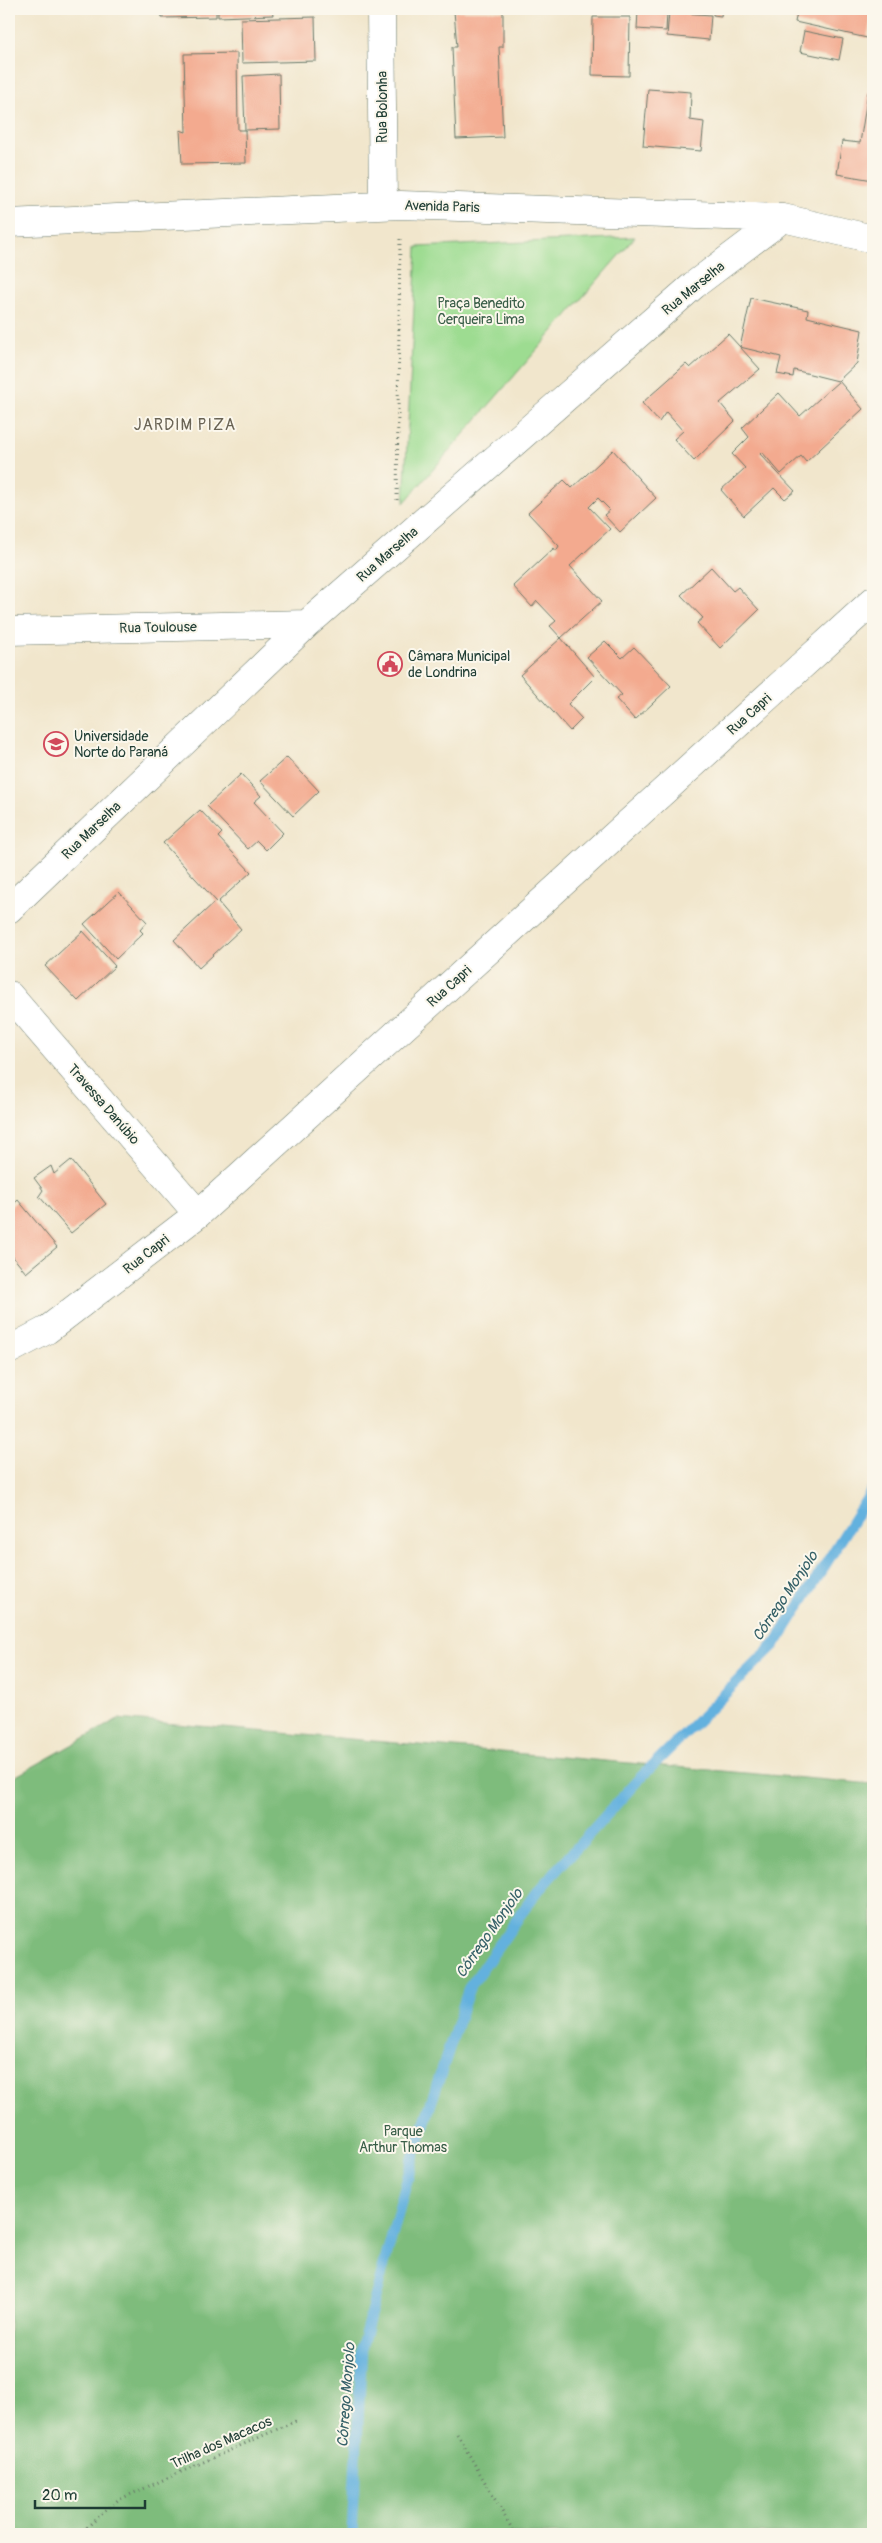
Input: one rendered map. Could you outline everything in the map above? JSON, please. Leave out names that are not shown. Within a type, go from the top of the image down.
[{"type":"street","name":"Rua Bolonha","points":[[381,9],[392,205]]},
{"type":"street","name":"Avenida Paris","points":[[9,223],[392,205],[783,218],[873,239]]},
{"type":"street","name":"Rua Marselha","points":[[9,909],[307,624],[694,285],[783,218]]},
{"type":"street","name":"Rua Capri","points":[[9,1350],[47,1330],[198,1214],[873,601]]},
{"type":"street","name":"Rua Toulouse","points":[[9,631],[307,624]]},
{"type":"street","name":"Travessa Danúbio","points":[[9,995],[198,1214]]},
{"type":"path","points":[[392,205],[396,546]]},
{"type":"path","name":"Trilha dos Macacos","points":[[79,2534],[118,2500],[298,2420]]},
{"type":"path","points":[[458,2434],[515,2534]]},
{"type":"green space","name":"Praça Benedito Cerqueira Lima","points":[[635,237],[404,503],[417,247]]},
{"type":"green space","name":"Parque Arthur Thomas","points":[[118,1719],[873,1784],[873,2534],[9,2534],[9,1780]]},
{"type":"building","points":[[161,9],[216,9],[216,17],[162,18]]},
{"type":"building","points":[[218,9],[272,9],[273,15],[218,17]]},
{"type":"building","points":[[584,9],[651,9],[651,11],[667,12],[666,31],[637,29],[638,11]]},
{"type":"building","points":[[713,9],[722,9],[721,16],[713,15]]},
{"type":"building","points":[[798,9],[873,9],[867,38],[795,22]]},
{"type":"building","points":[[454,11],[503,11],[503,47],[499,47],[503,137],[456,139],[452,47],[457,47]]},
{"type":"building","points":[[669,12],[711,15],[709,40],[667,36]]},
{"type":"building","points":[[315,17],[316,61],[242,63],[241,19]]},
{"type":"building","points":[[593,17],[630,17],[629,76],[592,75]]},
{"type":"building","points":[[804,31],[843,39],[839,60],[800,52]]},
{"type":"building","points":[[237,53],[238,130],[245,130],[246,163],[182,164],[180,130],[186,132],[184,54]]},
{"type":"building","points":[[279,74],[280,129],[245,130],[243,76]]},
{"type":"building","points":[[648,89],[691,92],[690,120],[704,122],[701,151],[643,146]]},
{"type":"building","points":[[868,92],[873,93],[873,180],[837,174],[842,141],[860,143]]},
{"type":"building","points":[[751,298],[808,310],[807,317],[862,330],[857,363],[838,381],[794,370],[793,377],[777,374],[781,357],[740,347]]},
{"type":"building","points":[[728,334],[760,369],[720,403],[735,421],[694,461],[674,439],[683,431],[666,412],[659,422],[642,403],[686,364],[690,368]]},
{"type":"building","points":[[839,381],[863,409],[806,462],[801,456],[781,474],[762,452],[760,454],[795,491],[785,499],[774,488],[744,516],[721,490],[745,468],[732,454],[749,437],[742,428],[779,393],[800,416]]},
{"type":"building","points":[[613,450],[656,498],[620,532],[604,515],[610,510],[598,498],[589,507],[610,529],[570,566],[602,601],[561,638],[550,626],[556,621],[537,601],[532,607],[513,586],[554,548],[556,551],[559,546],[528,513],[564,480],[572,488]]},
{"type":"building","points":[[711,567],[733,591],[738,587],[759,610],[720,648],[697,623],[703,618],[681,595]]},
{"type":"building","points":[[561,638],[595,677],[568,704],[582,719],[570,731],[520,675]]},
{"type":"building","points":[[605,641],[622,658],[634,647],[671,686],[635,720],[616,699],[622,695],[587,657]]},
{"type":"building","points":[[287,757],[319,791],[293,816],[260,781]]},
{"type":"building","points":[[241,774],[261,796],[254,802],[283,833],[266,850],[257,841],[248,849],[207,806]]},
{"type":"building","points":[[200,810],[222,833],[218,837],[251,872],[218,902],[241,929],[199,968],[174,940],[216,901],[163,843]]},
{"type":"building","points":[[119,892],[147,922],[140,930],[143,933],[116,959],[84,924]]},
{"type":"building","points":[[83,931],[115,966],[78,1001],[45,966]]},
{"type":"building","points":[[71,1160],[106,1204],[71,1233],[39,1196],[43,1190],[34,1178],[51,1166],[54,1174]]},
{"type":"building","points":[[18,1200],[57,1247],[26,1273],[9,1252],[9,1208]]},
{"type":"waterway","name":"Córrego Monjolo","points":[[352,2534],[362,2346],[413,2158],[469,1988],[535,1894],[638,1780],[776,1643],[873,1489]]},
{"type":"place","name":"Câmara Municipal de Londrina","points":[[390,664]]},
{"type":"place","name":"Universidade Norte do Paraná","points":[[56,744]]},
{"type":"district","name":"JARDIM PIZA","points":[[185,424]]}]
